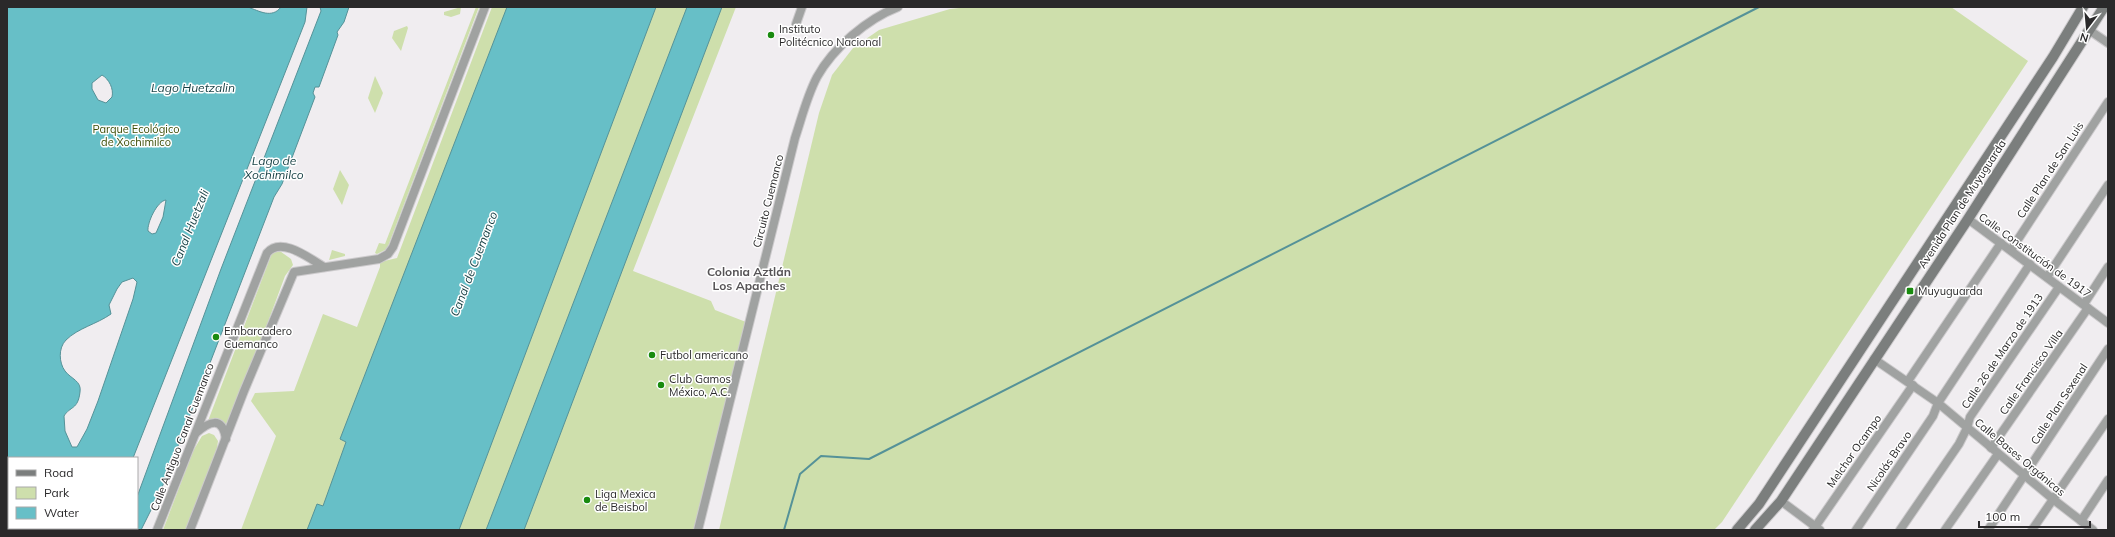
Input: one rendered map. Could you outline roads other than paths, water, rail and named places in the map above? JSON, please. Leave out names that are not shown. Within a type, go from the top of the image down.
[{"type":"main road","name":"Avenida Plan de Muyuguarda","points":[[1737,530],[1760,504],[1871,337],[2044,70],[2083,7]]},
{"type":"main road","name":"Avenida Plan de Muyuguarda","points":[[1771,513],[1781,501],[1968,219],[2104,7]]},
{"type":"main road","points":[[1755,530],[1771,513]]},
{"type":"main road","points":[[1762,530],[1771,513]]},
{"type":"street","points":[[190,530],[294,272],[379,259],[388,254],[393,247],[485,7]]},
{"type":"street","points":[[796,24],[802,7]]},
{"type":"street","name":"Circuito Cuemanco","points":[[698,530],[795,138],[809,94],[820,72],[840,48],[871,22],[898,7]]},
{"type":"street","points":[[2089,30],[2108,43]]},
{"type":"street","name":"Calle Plan de San Luis","points":[[2011,250],[2108,102]]},
{"type":"street","points":[[2047,277],[2108,185]]},
{"type":"street","name":"Calle Constitución de 1917","points":[[1968,219],[2108,323]]},
{"type":"street","name":"Melchor Ocampo","points":[[1816,529],[2001,243]]},
{"type":"street","name":"Calle Antiguo Canal Cuemanco","points":[[158,530],[194,435],[267,253],[272,247],[279,246],[288,248],[324,267]]},
{"type":"street","name":"Nicolás Bravo","points":[[1856,530],[1933,416],[1938,403],[2030,264]]},
{"type":"street","name":"Calle Francisco Villa","points":[[1991,448],[2086,306],[2108,267]]},
{"type":"street","name":"Calle 26 de Marzo de 1913","points":[[1900,530],[1959,444],[1967,428],[1970,417],[2059,287]]},
{"type":"street","name":"Calle Plan Sexenal","points":[[1988,530],[2108,349]]},
{"type":"street","name":"Calle Bases Orgánicas","points":[[1874,360],[1938,403],[2054,500],[2093,530]]},
{"type":"street","points":[[2032,530],[2054,500],[2108,419]]},
{"type":"street","points":[[194,435],[208,424],[214,422],[220,424],[224,429],[226,439]]},
{"type":"street","points":[[1945,530],[1998,454]]},
{"type":"street","points":[[2081,521],[2108,480]]},
{"type":"street","points":[[1781,501],[1816,529]]},
{"type":"water","name":"Lago Huetzalin","points":[[7,7],[248,7],[265,13],[274,13],[281,7],[307,7],[305,22],[133,457],[8,457],[8,529],[104,530],[7,530]],"holes":[[[102,75],[112,88],[112,97],[106,103],[98,100],[92,89],[92,83]],[[166,200],[163,217],[156,233],[152,234],[148,231],[148,227],[153,213],[159,204]],[[133,278],[137,282],[133,299],[98,401],[87,429],[77,447],[72,447],[65,431],[64,416],[78,402],[80,388],[78,383],[67,374],[63,368],[60,356],[63,343],[76,332],[111,314],[109,305],[117,289],[122,282]]]},
{"type":"water","name":"Lago de Xochimilco","points":[[320,7],[349,7],[344,22],[337,32],[338,35],[319,87],[315,87],[313,93],[315,97],[282,184],[274,197],[161,490],[141,530],[125,530],[138,529],[138,494],[221,269],[321,11]]},
{"type":"water","name":"Canal de Cuemanco","points":[[507,7],[656,7],[459,530],[307,530],[317,504],[323,506],[346,442],[340,439]]},
{"type":"water","points":[[687,7],[722,7],[524,530],[486,530]]},
{"type":"waterway","points":[[784,530],[800,474],[821,456],[869,459],[1759,7]]},
{"type":"place","name":"Instituto Politécnico Nacional","points":[[771,35]]},
{"type":"place","name":"Muyuguarda","points":[[1910,291]]},
{"type":"place","name":"Embarcadero Cuemanco","points":[[216,337]]},
{"type":"place","name":"Futbol americano","points":[[652,355]]},
{"type":"place","name":"Club Gamos México, A.C.","points":[[661,385]]},
{"type":"place","name":"Liga Mexica de Beisbol","points":[[587,500]]},
{"type":"district","name":"Colonia Aztlán Los Apaches","points":[[749,279]]},
{"type":"park label","name":"Parque Ecológico de Xochimilco","points":[[136,135]]},
{"type":"water label","name":"Canal Huetzali","points":[[190,228]]}]
